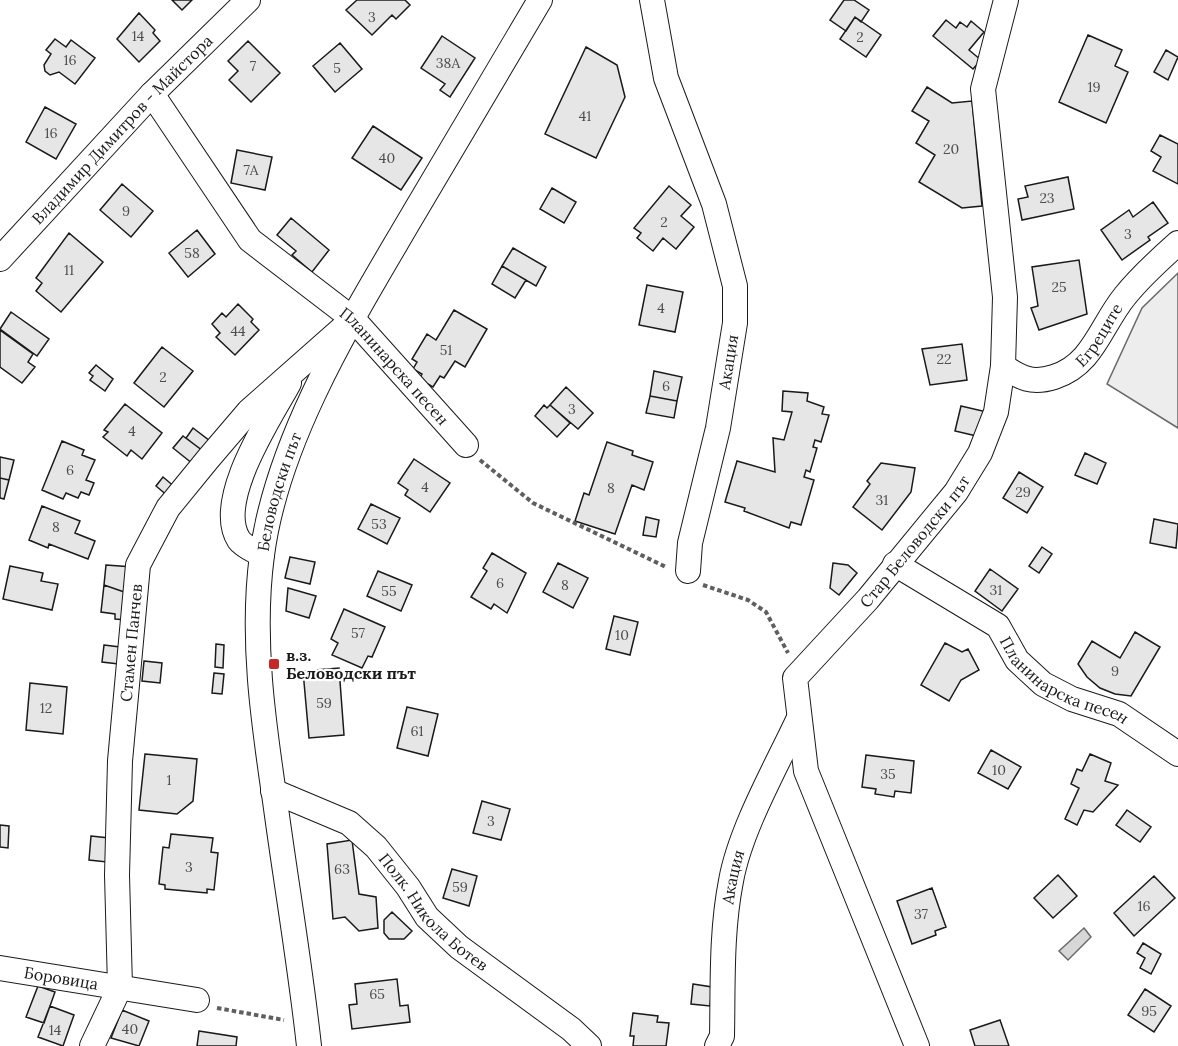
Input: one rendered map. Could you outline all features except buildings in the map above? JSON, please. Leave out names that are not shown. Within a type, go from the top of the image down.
[{"type":"street","name":"Владимир Димитров - Майстора","points":[[0,259],[152,94],[248,0]]},
{"type":"street","name":"Беловодски път","points":[[308,1035],[262,712],[257,624],[262,555],[274,497],[287,456],[353,319],[540,0]]},
{"type":"street","name":"Акация","points":[[652,0],[666,78],[714,204],[735,286],[735,323],[720,416],[690,543],[688,571]]},
{"type":"street","name":"Стар Беловодски път","points":[[795,678],[868,599],[956,492],[980,453],[996,412],[1003,366],[1005,297],[983,89],[1006,0]]},
{"type":"street","name":"Планинарска песен","points":[[152,94],[250,240],[353,319],[466,445]]},
{"type":"street","name":"Егреците","points":[[1003,366],[1021,379],[1042,381],[1065,374],[1084,360],[1125,296],[1178,243]]},
{"type":"street","name":"Стамен Панчев","points":[[92,1046],[120,987],[117,875],[120,761],[138,565],[168,508],[249,411],[353,319]]},
{"type":"street","points":[[262,555],[239,541],[232,520],[237,483],[298,367]]},
{"type":"street","name":"Планинарска песен","points":[[895,564],[998,626],[1017,660],[1043,684],[1071,699],[1119,714],[1178,754]]},
{"type":"street","points":[[795,678],[798,720],[807,771],[917,1046]]},
{"type":"street","name":"Акация","points":[[717,1046],[722,1036],[724,926],[731,878],[746,835],[798,720]]},
{"type":"street","name":"Полк. Никола Ботев","points":[[273,791],[349,823],[376,847],[408,887],[427,917],[451,940],[571,1029],[589,1046]]},
{"type":"street","name":"Боровица","points":[[0,968],[197,1000]]},
{"type":"path","points":[[466,445],[479,459],[533,503],[668,567],[688,571],[706,587],[748,600],[766,612],[788,653],[795,678]]},
{"type":"path","points":[[197,1000],[308,1035]]},
{"type":"shaded area","points":[[1178,273],[1178,428],[1107,384],[1142,308]]},
{"type":"shaded area","points":[[1084,928],[1091,937],[1068,960],[1059,951]]},
{"type":"place","name":"в.з. Беловодски път","points":[[274,664]]}]
